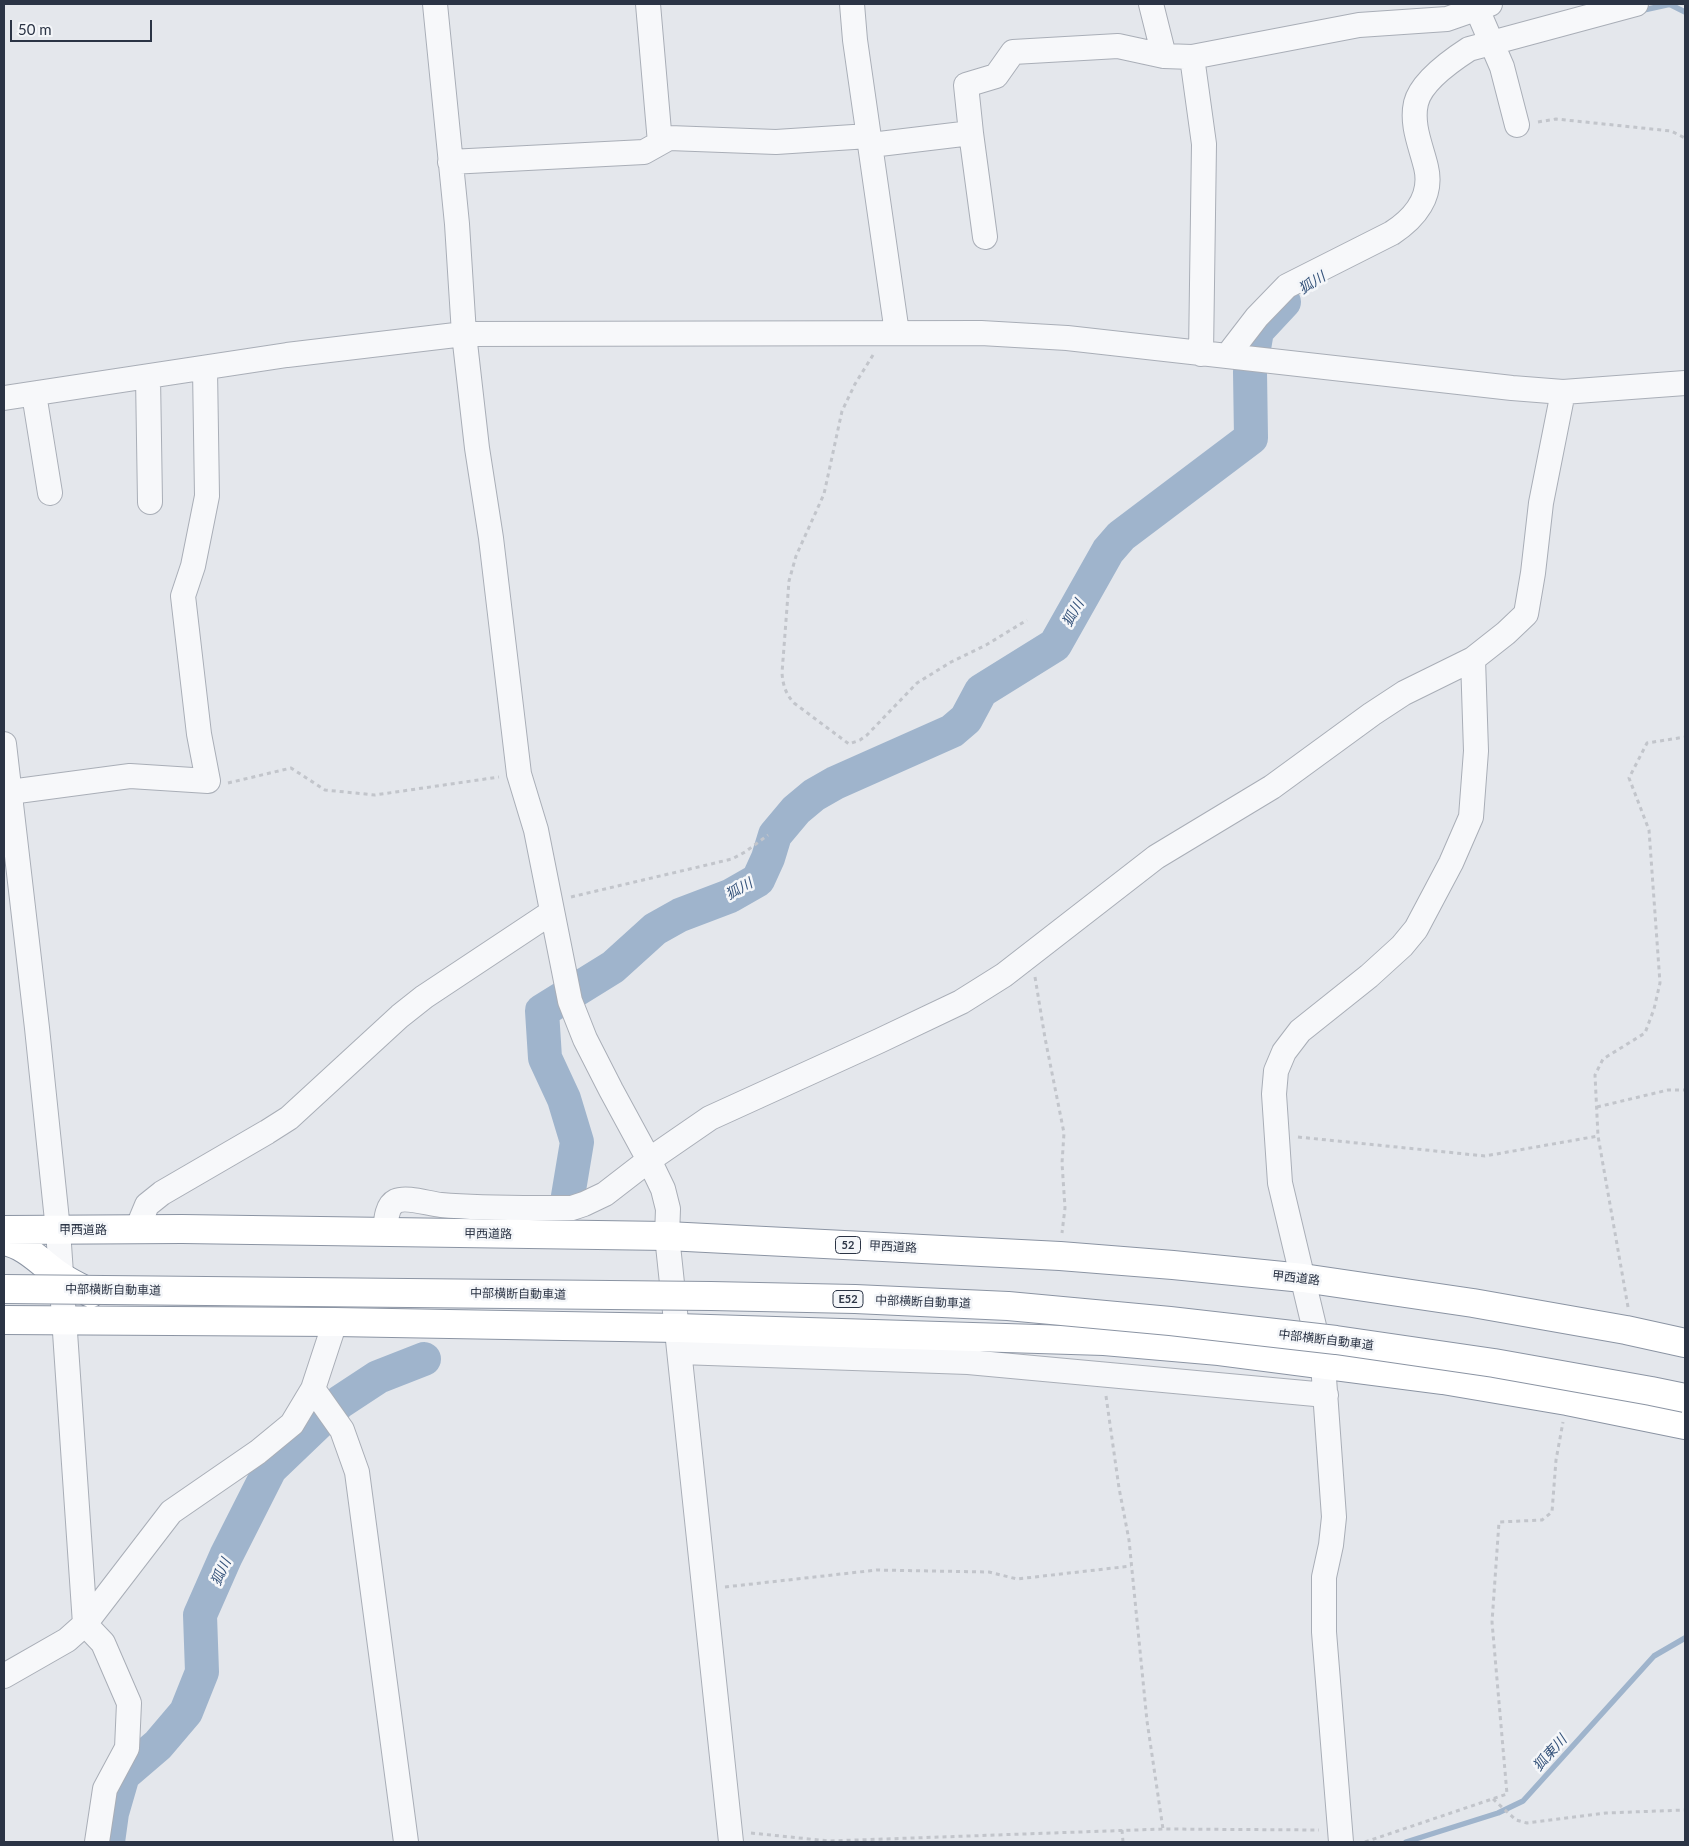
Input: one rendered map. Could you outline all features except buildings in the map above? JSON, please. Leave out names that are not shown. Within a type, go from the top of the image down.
[{"type":"highway","name":"甲西道路","points":[[4,1230],[137,1229],[667,1236],[1060,1256],[1173,1264],[1304,1278],[1473,1303],[1626,1330],[1685,1343]]},
{"type":"highway","points":[[4,1241],[37,1257],[60,1276],[119,1308],[183,1321]]},
{"type":"highway","name":"中部横断自動車道","points":[[4,1289],[711,1296],[856,1299],[1008,1306],[1170,1321],[1336,1340],[1494,1363],[1651,1390],[1685,1398]]},
{"type":"highway","points":[[4,1320],[335,1322],[678,1340],[1104,1341],[1219,1351],[1443,1380],[1567,1401],[1685,1425]]},
{"type":"street","points":[[435,4],[457,224],[464,334],[519,774],[536,830],[570,1001],[585,1039],[663,1189],[668,1209],[667,1236],[731,1837]]},
{"type":"street","points":[[648,4],[660,144]]},
{"type":"street","points":[[852,4],[892,333]]},
{"type":"street","points":[[1151,4],[1164,56]]},
{"type":"street","points":[[1228,356],[1258,317],[1287,286],[1392,233],[1407,224],[1420,208],[1427,190],[1426,168],[1417,141],[1416,101],[1428,82],[1450,61],[1469,49],[1636,4]]},
{"type":"street","points":[[985,237],[966,85],[996,76],[1013,52],[1118,46],[1164,56],[1192,57],[1359,25],[1447,18],[1484,6],[1517,125]]},
{"type":"street","points":[[1192,57],[1204,144],[1201,354]]},
{"type":"street","points":[[450,162],[644,152],[669,138],[776,142],[870,140],[971,133]]},
{"type":"street","points":[[4,398],[205,369],[287,355],[464,334],[981,333],[1067,338],[1563,392],[1685,383]]},
{"type":"street","points":[[10,792],[130,776],[208,781],[198,734],[183,596],[193,566],[208,496],[205,369]]},
{"type":"street","points":[[148,377],[150,502]]},
{"type":"street","points":[[385,1232],[387,1213],[393,1202],[404,1198],[424,1203],[473,1208],[572,1208],[605,1194],[649,1160],[710,1118],[880,1042],[961,1002],[1004,975],[1156,857],[1272,787],[1404,693],[1472,659],[1506,633],[1526,614],[1541,503],[1563,392]]},
{"type":"street","points":[[34,394],[50,493]]},
{"type":"street","points":[[1340,1836],[1324,1632],[1324,1577],[1331,1546],[1334,1517],[1326,1395],[1323,1364],[1280,1183],[1274,1094],[1276,1071],[1284,1052],[1300,1031],[1402,946],[1416,929],[1451,863],[1471,816],[1476,751],[1472,659]]},
{"type":"street","points":[[4,744],[58,1230],[84,1624],[103,1643],[129,1702],[127,1748],[105,1788],[97,1842]]},
{"type":"street","points":[[137,1229],[147,1205],[162,1193],[289,1118],[400,1016],[551,907]]},
{"type":"street","points":[[4,1676],[67,1640],[84,1624],[171,1512],[258,1452],[292,1424],[314,1390],[335,1322]]},
{"type":"street","points":[[678,1340],[1102,1373],[1326,1395]]},
{"type":"street","points":[[314,1390],[342,1430],[357,1472],[406,1842]]},
{"type":"path","points":[[1517,125],[1556,119],[1671,131],[1685,138]]},
{"type":"path","points":[[892,333],[854,384],[842,411],[824,494],[796,556],[789,580],[782,674],[783,686],[794,703],[849,744],[867,735],[917,684],[936,670],[986,645],[1027,620]]},
{"type":"path","points":[[1626,1330],[1628,1304],[1598,1136],[1595,1075],[1603,1060],[1645,1034],[1654,1009],[1660,983],[1649,830],[1628,778],[1647,743],[1685,737]]},
{"type":"path","points":[[208,781],[230,783],[291,768],[325,790],[375,795],[519,774]]},
{"type":"path","points":[[551,907],[732,859],[768,835]]},
{"type":"path","points":[[1031,954],[1064,1133],[1062,1163],[1065,1208],[1060,1256]]},
{"type":"path","points":[[1597,1107],[1668,1090],[1685,1090]]},
{"type":"path","points":[[1277,1135],[1485,1156],[1598,1136]]},
{"type":"path","points":[[1102,1373],[1119,1488],[1130,1540],[1147,1721],[1163,1829]]},
{"type":"path","points":[[1365,1842],[1507,1794],[1492,1622],[1499,1522],[1542,1520],[1552,1512],[1556,1460],[1567,1401]]},
{"type":"path","points":[[705,1589],[877,1570],[989,1572],[1017,1579],[1131,1566]]},
{"type":"path","points":[[1493,1799],[1516,1820],[1527,1823],[1606,1813],[1685,1810]]},
{"type":"path","points":[[731,1837],[829,1841],[1163,1829],[1340,1836]]},
{"type":"path","points":[[1122,1830],[1123,1842]]},
{"type":"waterway","points":[[1669,4],[1685,12]]},
{"type":"waterway","points":[[1639,11],[1671,4]]},
{"type":"waterway","name":"狐川","points":[[568,1196],[577,1142],[564,1099],[545,1058],[542,1011],[613,967],[655,929],[680,915],[730,896],[758,880],[768,858],[775,835],[796,810],[814,795],[835,783],[952,731],[966,719],[981,691],[1055,645],[1108,551],[1121,536],[1251,438],[1250,372],[1257,331],[1284,302]]},
{"type":"waterway","name":"狐川","points":[[108,1842],[112,1813],[123,1775],[158,1745],[186,1712],[202,1672],[200,1615],[226,1556],[270,1469],[340,1402],[378,1377],[424,1359]]},
{"type":"waterway","name":"狐東川","points":[[1406,1842],[1498,1813],[1523,1801],[1654,1656],[1685,1638]]}]
